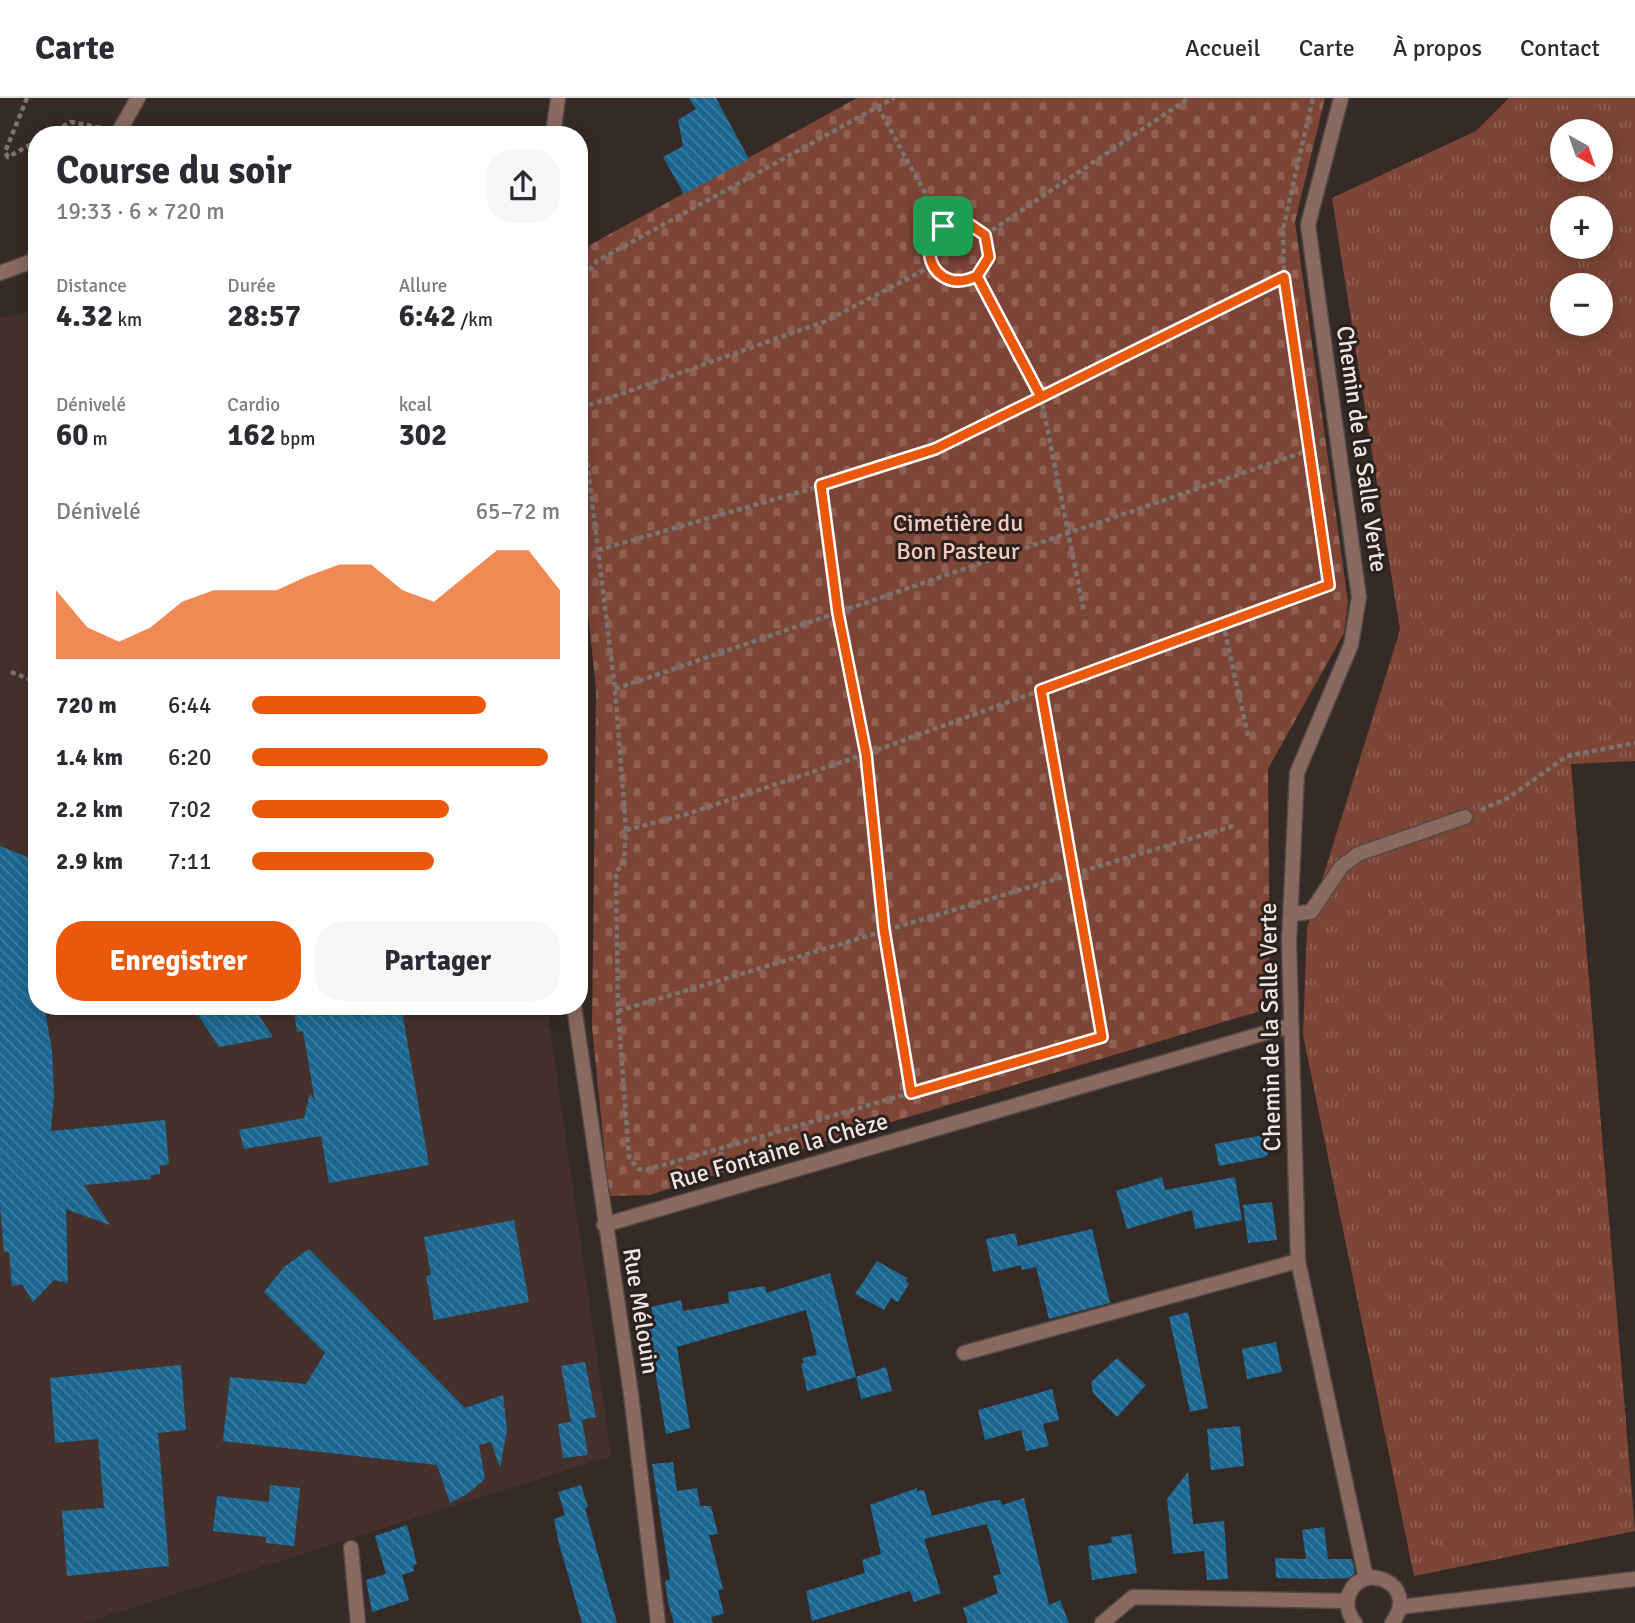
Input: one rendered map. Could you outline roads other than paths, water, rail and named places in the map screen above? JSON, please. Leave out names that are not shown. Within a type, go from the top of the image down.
[{"type":"street","points":[[123,126],[138,98]]},
{"type":"street","points":[[554,126],[558,98]]},
{"type":"street","name":"Chemin de la Salle Verte","points":[[1341,98],[1308,225],[1359,597],[1351,645],[1297,773],[1289,1026],[1298,1261],[1366,1578]]},
{"type":"street","points":[[0,273],[28,263]]},
{"type":"street","points":[[1291,914],[1311,912],[1341,867],[1358,854],[1465,817]]},
{"type":"street","name":"Rue Mélouin","points":[[575,1015],[604,1226],[631,1394],[658,1623]]},
{"type":"street","name":"Rue Fontaine la Chèze","points":[[604,1226],[1289,1026]]},
{"type":"street","points":[[964,1353],[1298,1261]]},
{"type":"street","points":[[351,1548],[358,1623]]},
{"type":"street","points":[[1355,1623],[1347,1609],[1353,1587],[1366,1578],[1374,1577],[1391,1583],[1400,1598],[1400,1607],[1392,1623]]},
{"type":"street","points":[[1400,1607],[1635,1579]]},
{"type":"street","points":[[1102,1623],[1133,1597],[1348,1601]]},
{"type":"park label","name":"Cimetière du Bon Pasteur","points":[[958,537]]}]
